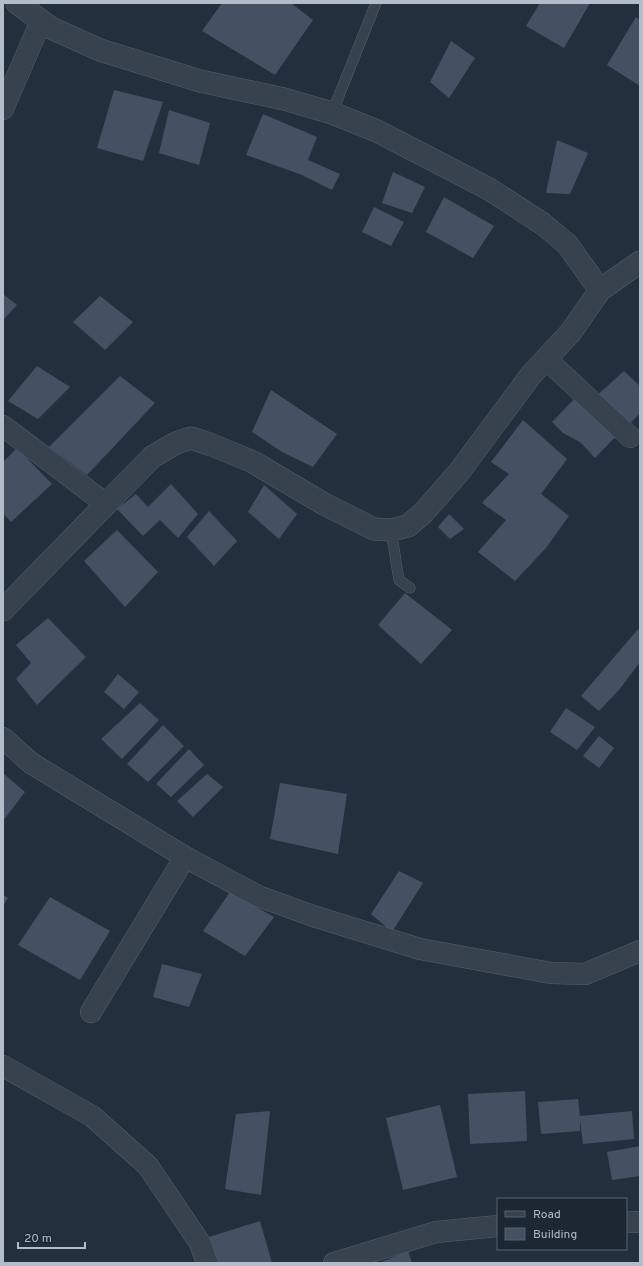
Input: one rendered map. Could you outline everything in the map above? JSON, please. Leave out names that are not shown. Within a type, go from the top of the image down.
[{"type":"street","points":[[17,3],[50,28],[100,50],[200,81],[284,99],[332,113],[377,131],[489,189],[531,216],[567,244],[600,290]]},
{"type":"street","points":[[3,109],[41,20]]},
{"type":"street","points":[[3,610],[152,457],[176,443],[190,438],[212,444],[253,462],[324,504],[374,529],[391,530],[408,526],[424,512],[459,472],[531,375],[571,332],[600,290],[640,262]]},
{"type":"street","points":[[546,359],[630,437]]},
{"type":"street","points":[[3,426],[106,504]]},
{"type":"street","points":[[3,738],[31,763],[185,857],[258,896],[313,916],[420,949],[551,973],[585,974],[640,951]]},
{"type":"street","points":[[90,1012],[185,857]]},
{"type":"street","points":[[3,1066],[92,1116],[148,1166],[200,1243],[207,1263]]},
{"type":"street","points":[[627,1222],[640,1222]]},
{"type":"street","points":[[336,1263],[436,1232],[497,1226]]},
{"type":"lane","points":[[332,113],[376,3]]},
{"type":"lane","points":[[391,530],[399,580],[410,588]]},
{"type":"building","points":[[222,3],[291,3],[313,20],[275,75],[202,31]]},
{"type":"building","points":[[540,3],[590,3],[564,48],[526,26]]},
{"type":"building","points":[[636,17],[640,20],[640,86],[607,65]]},
{"type":"building","points":[[451,41],[475,58],[449,98],[430,82]]},
{"type":"building","points":[[114,90],[163,102],[143,161],[97,148]]},
{"type":"building","points":[[169,110],[210,123],[199,165],[159,153]]},
{"type":"building","points":[[263,114],[317,137],[308,160],[340,174],[332,190],[302,175],[246,155]]},
{"type":"building","points":[[557,140],[588,153],[570,194],[546,193]]},
{"type":"building","points":[[393,172],[425,187],[412,213],[382,203]]},
{"type":"building","points":[[444,197],[494,226],[473,258],[426,232]]},
{"type":"building","points":[[374,207],[404,222],[391,246],[362,232]]},
{"type":"building","points":[[3,294],[17,305],[3,320]]},
{"type":"building","points":[[100,296],[133,322],[105,350],[73,322]]},
{"type":"building","points":[[37,366],[70,387],[38,419],[8,401]]},
{"type":"building","points":[[624,371],[640,386],[640,413],[624,430],[592,400]]},
{"type":"building","points":[[120,376],[155,403],[87,475],[49,447]]},
{"type":"building","points":[[271,390],[337,434],[313,467],[282,452],[252,432]]},
{"type":"building","points":[[579,394],[621,431],[595,458],[580,442],[563,433],[552,422]]},
{"type":"building","points":[[523,420],[567,459],[541,494],[569,516],[546,548],[515,581],[478,552],[506,520],[482,503],[509,474],[491,462]]},
{"type":"building","points":[[17,448],[52,484],[11,522],[3,513],[3,462]]},
{"type":"building","points":[[171,484],[198,514],[178,538],[160,520],[143,536],[117,509],[136,494],[148,507]]},
{"type":"building","points":[[264,485],[297,514],[279,539],[248,512]]},
{"type":"building","points":[[209,511],[237,541],[214,566],[187,537]]},
{"type":"building","points":[[449,514],[464,529],[450,539],[438,527]]},
{"type":"building","points":[[117,530],[158,572],[125,607],[84,561]]},
{"type":"building","points":[[405,593],[452,630],[421,664],[378,625]]},
{"type":"building","points":[[48,618],[86,657],[37,705],[16,679],[31,663],[16,645]]},
{"type":"building","points":[[638,629],[640,631],[640,662],[619,690],[599,711],[581,696]]},
{"type":"building","points":[[118,674],[139,692],[124,709],[104,692]]},
{"type":"building","points":[[140,703],[159,720],[122,759],[101,739]]},
{"type":"building","points":[[566,708],[595,727],[577,750],[550,732]]},
{"type":"building","points":[[163,725],[184,746],[148,782],[127,764]]},
{"type":"building","points":[[599,736],[614,748],[599,768],[583,756]]},
{"type":"building","points":[[189,749],[204,765],[171,797],[156,784]]},
{"type":"building","points":[[3,773],[25,792],[3,821]]},
{"type":"building","points":[[207,774],[223,787],[193,817],[177,801]]},
{"type":"building","points":[[280,783],[347,794],[338,854],[270,839]]},
{"type":"building","points":[[399,871],[423,883],[392,932],[371,914]]},
{"type":"building","points":[[230,892],[274,917],[245,956],[203,931]]},
{"type":"building","points":[[3,895],[8,898],[3,906]]},
{"type":"building","points":[[50,897],[110,931],[80,980],[18,945]]},
{"type":"building","points":[[162,964],[202,974],[189,1007],[153,997]]},
{"type":"building","points":[[525,1091],[527,1141],[470,1144],[468,1094]]},
{"type":"building","points":[[578,1099],[580,1116],[632,1111],[634,1139],[583,1144],[580,1120],[580,1131],[541,1134],[538,1102]]},
{"type":"building","points":[[440,1105],[457,1177],[403,1190],[386,1118]]},
{"type":"building","points":[[270,1111],[261,1195],[225,1189],[236,1114]]},
{"type":"building","points":[[640,1146],[640,1176],[612,1180],[607,1152]]},
{"type":"building","points":[[260,1221],[272,1263],[217,1263],[209,1237]]},
{"type":"building","points":[[408,1251],[412,1263],[379,1263]]}]
